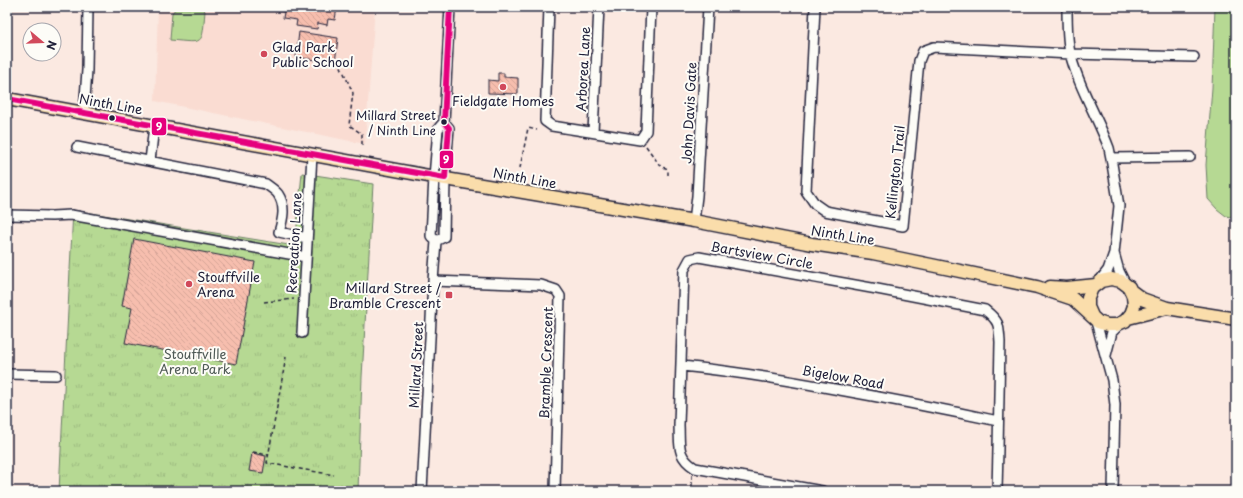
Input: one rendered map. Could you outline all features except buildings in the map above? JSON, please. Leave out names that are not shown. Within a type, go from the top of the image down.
[{"type":"main road","name":"Ninth Line","points":[[7,99],[312,155],[694,221],[812,244],[873,253],[1037,287],[1073,299],[1093,317]]},
{"type":"main road","points":[[1128,287],[1133,296],[1134,306],[1131,314],[1116,325],[1107,325],[1098,322],[1093,317],[1088,307],[1088,298],[1092,288],[1101,281],[1111,279],[1121,281],[1128,287],[1142,299],[1167,308],[1236,319]]},
{"type":"main road","name":"Ninth Line","points":[[1037,287],[1068,288],[1097,284]]},
{"type":"main road","points":[[1124,320],[1167,308]]},
{"type":"street","points":[[84,113],[87,70],[88,7]]},
{"type":"street","name":"Millard Street","points":[[436,241],[444,237],[439,177],[438,129],[444,122],[450,7]]},
{"type":"street","points":[[549,7],[545,121],[552,126],[640,140],[646,131],[650,7]]},
{"type":"street","name":"Arborea Lane","points":[[593,132],[599,7]]},
{"type":"street","name":"John Davis Gate","points":[[694,221],[697,196],[708,7]]},
{"type":"street","name":"Kellington Trail","points":[[815,7],[806,191],[816,204],[825,210],[903,226],[919,61],[923,51],[934,46],[1071,54]]},
{"type":"street","points":[[1067,7],[1068,33],[1071,54],[1078,78],[1104,135],[1112,158],[1119,206],[1114,253],[1108,270],[1097,284]]},
{"type":"street","points":[[1071,54],[1194,57]]},
{"type":"street","points":[[150,161],[154,126]]},
{"type":"street","points":[[77,147],[266,184],[278,194],[284,206],[279,232],[307,238]]},
{"type":"street","name":"Recreation Lane","points":[[302,333],[312,155]]},
{"type":"street","points":[[1112,158],[1190,157]]},
{"type":"street","name":"Millard Street","points":[[422,491],[436,241],[431,236],[439,177]]},
{"type":"street","points":[[7,215],[71,215],[306,257]]},
{"type":"street","points":[[1114,253],[1119,271],[1128,287]]},
{"type":"street","name":"Bartsview Circle","points":[[695,468],[687,463],[681,456],[679,425],[684,270],[690,259],[698,257],[985,310],[995,318],[999,326],[1000,369],[997,491]]},
{"type":"street","name":"Bramble Crescent","points":[[433,281],[541,286],[556,290],[560,296],[555,491]]},
{"type":"street","points":[[1093,317],[1106,355],[1112,380],[1115,405],[1113,491]]},
{"type":"street","points":[[1106,355],[1112,332],[1124,320]]},
{"type":"street","name":"Bigelow Road","points":[[682,366],[713,369],[785,380],[916,403],[998,421]]},
{"type":"street","points":[[7,374],[56,375]]},
{"type":"street","points":[[695,468],[822,491]]},
{"type":"path","points":[[338,60],[353,93],[349,125],[362,134],[362,145]]},
{"type":"path","points":[[520,168],[528,128],[537,130]]},
{"type":"path","points":[[640,140],[650,150],[661,167],[666,168],[668,175]]},
{"type":"path","points":[[264,302],[304,298]]},
{"type":"path","points":[[286,357],[267,463],[334,475]]},
{"type":"path","points":[[253,452],[268,455]]},
{"type":"path","points":[[692,491],[692,473],[695,468]]},
{"type":"shaded area","name":"Glad Park Public School","points":[[158,7],[375,7],[365,144],[155,101]]},
{"type":"green space","points":[[1215,7],[1236,7],[1236,218],[1226,216],[1208,199],[1206,165],[1212,88]]},
{"type":"green space","points":[[176,8],[202,9],[205,11],[203,31],[200,40],[190,42],[170,40],[172,13]]},
{"type":"green space","name":"Stouffville Arena Park","points":[[302,173],[373,184],[362,377],[358,491],[59,491],[73,210],[295,246]]},
{"type":"transit line","name":"9","points":[[7,99],[445,178],[449,128],[444,122],[450,7]]},
{"type":"place","name":"Glad Park Public School","points":[[264,54]]},
{"type":"place","name":"Fieldgate Homes","points":[[503,87]]},
{"type":"place","name":"Millard Street / Ninth Line","points":[[444,122]]},
{"type":"place","name":"Stouffville Arena","points":[[189,284]]},
{"type":"place","name":"Millard Street / Bramble Crescent","points":[[449,295]]}]
